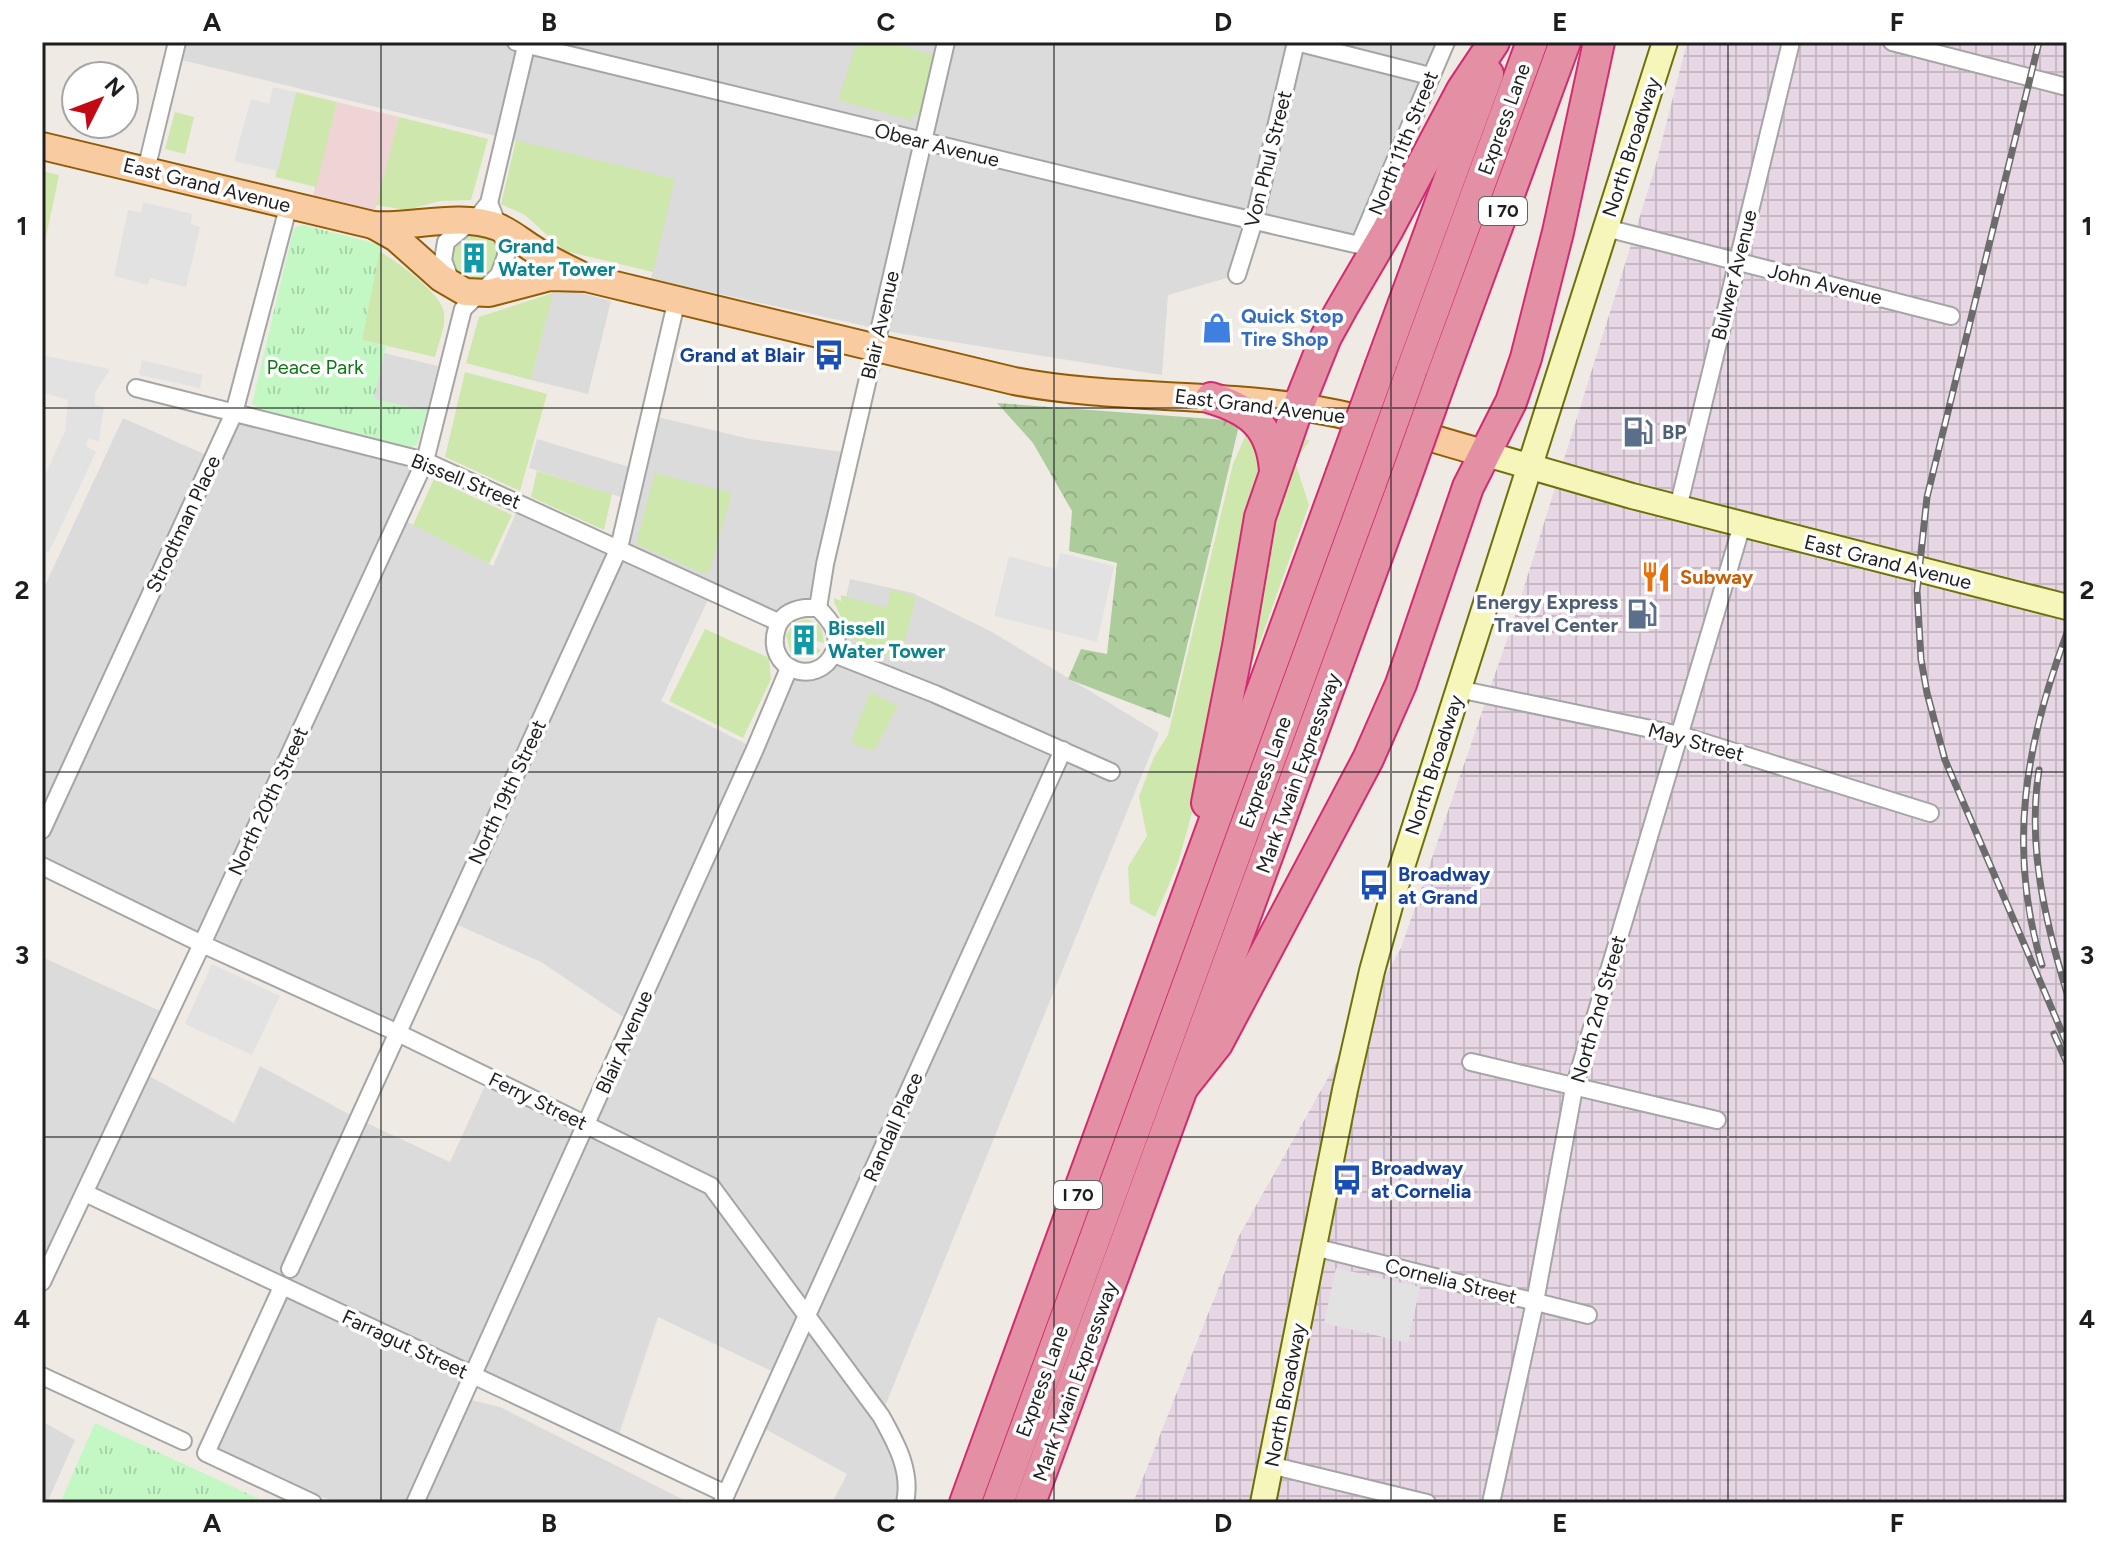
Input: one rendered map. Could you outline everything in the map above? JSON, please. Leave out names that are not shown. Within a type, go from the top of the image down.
[{"type":"highway","name":"I 70","points":[[965,1503],[1496,42]]},
{"type":"highway","points":[[1191,887],[1234,670],[1255,538],[1298,407],[1326,337],[1462,90],[1496,42]]},
{"type":"highway","name":"Express Lane","points":[[998,1503],[1532,42]]},
{"type":"highway","name":"Mark Twain Expressway","points":[[1030,1503],[1565,42]]},
{"type":"highway","points":[[1183,1087],[1217,1044],[1368,759],[1401,684],[1468,487],[1511,402],[1531,343],[1599,42]]},
{"type":"highway","points":[[1211,398],[1245,412],[1260,424],[1269,440],[1275,471]]},
{"type":"main road","name":"North Broadway","points":[[1263,1503],[1372,971],[1458,689],[1665,42]]},
{"type":"main road","name":"East Grand Avenue","points":[[42,146],[373,225],[400,227],[436,222],[470,222],[498,227],[586,278]]},
{"type":"main road","name":"East Grand Avenue","points":[[373,225],[396,238],[465,297],[550,277],[586,278],[1043,387],[1211,398],[1344,414],[1678,508],[2067,607]]},
{"type":"street","points":[[146,170],[177,42]]},
{"type":"street","name":"Blair Avenue","points":[[818,608],[825,564],[946,42]]},
{"type":"street","points":[[1296,42],[1430,76]]},
{"type":"street","name":"Von Phul Street","points":[[1237,275],[1254,221],[1296,42]]},
{"type":"street","name":"North 11th Street","points":[[1359,245],[1446,42]]},
{"type":"street","name":"Bulwer Avenue","points":[[1678,508],[1791,42]]},
{"type":"street","points":[[1892,42],[2067,87]]},
{"type":"street","points":[[489,203],[523,43]]},
{"type":"street","name":"Obear Avenue","points":[[523,43],[1359,245]]},
{"type":"street","name":"North 20th Street","points":[[42,1282],[425,461],[465,297],[499,275],[504,265],[506,246],[489,203],[446,242],[443,260],[465,297]]},
{"type":"street","name":"Strodtman Place","points":[[42,830],[234,413],[289,204]]},
{"type":"street","name":"John Avenue","points":[[1606,228],[1951,316]]},
{"type":"street","name":"North 19th Street","points":[[290,1269],[619,548],[677,299]]},
{"type":"street","name":"Bissell Street","points":[[136,388],[425,461],[778,622]]},
{"type":"street","name":"North 2nd Street","points":[[1491,1503],[1535,1302],[1574,1088],[1742,525]]},
{"type":"street","points":[[818,608],[836,632],[834,654],[825,665],[815,670],[807,672],[789,668],[782,663],[774,648],[778,622],[795,610],[818,608]]},
{"type":"street","points":[[834,654],[1111,772]]},
{"type":"street","name":"Blair Avenue","points":[[415,1503],[789,668]]},
{"type":"street","name":"May Street","points":[[1458,689],[1680,735],[1930,813]]},
{"type":"street","name":"Randall Place","points":[[724,1499],[1063,750]]},
{"type":"street","name":"Ferry Street","points":[[42,866],[202,944],[396,1032],[711,1186],[881,1416],[898,1446],[908,1479],[905,1503]]},
{"type":"street","points":[[1471,1062],[1717,1120]]},
{"type":"street","name":"Farragut Street","points":[[85,1193],[724,1499]]},
{"type":"street","name":"Cornelia Street","points":[[1314,1247],[1588,1315]]},
{"type":"street","points":[[282,1287],[206,1453],[313,1503]]},
{"type":"street","points":[[42,1376],[183,1441]]},
{"type":"street","points":[[1270,1465],[1427,1503]]},
{"type":"shaded area","points":[[177,42],[1447,42],[1359,245],[1254,222],[1237,275],[1168,295],[1162,375],[897,333],[651,279],[674,179],[173,58]]},
{"type":"shaded area","points":[[1687,42],[2067,42],[2067,1503],[1133,1503],[1239,1236],[1401,948],[1515,616],[1655,168]]},
{"type":"shaded area","points":[[273,87],[296,92],[278,171],[234,161],[251,99],[269,104]]},
{"type":"shaded area","points":[[337,102],[399,117],[375,211],[313,195]]},
{"type":"shaded area","points":[[143,202],[192,214],[191,224],[200,227],[186,287],[150,278],[148,285],[114,276],[128,210],[141,213]]},
{"type":"shaded area","points":[[554,286],[611,301],[588,394],[531,380]]},
{"type":"shaded area","points":[[384,353],[438,366],[427,411],[374,399]]},
{"type":"shaded area","points":[[42,355],[110,369],[95,393],[95,405],[104,407],[99,441],[88,439],[86,446],[96,452],[49,552],[42,550],[42,482],[65,431],[68,400],[42,392]]},
{"type":"shaded area","points":[[142,360],[203,375],[200,388],[139,375]]},
{"type":"shaded area","points":[[234,413],[425,461],[398,517],[493,566],[520,504],[618,547],[630,500],[529,468],[537,439],[636,469],[649,415],[750,439],[850,453],[818,608],[778,622],[712,591],[661,701],[756,749],[794,659],[815,670],[834,654],[850,579],[913,593],[992,632],[1159,733],[881,1416],[908,1479],[899,1503],[832,1503],[847,1474],[758,1425],[780,1375],[658,1317],[616,1443],[473,1376],[463,1398],[500,1407],[690,1503],[338,1503],[206,1453],[282,1287],[85,1193],[42,1282],[42,957],[169,1015],[142,1072],[234,1123],[260,1066],[358,1119],[450,1162],[489,1077],[587,1124],[632,1023],[541,962],[440,917],[396,1032],[42,866],[42,592],[123,418],[213,458]]},
{"type":"shaded area","points":[[1060,553],[1114,566],[1097,642],[994,616],[1009,556],[1056,569]]},
{"type":"shaded area","points":[[212,964],[280,996],[252,1055],[185,1024]]},
{"type":"shaded area","points":[[1336,1268],[1420,1287],[1408,1343],[1324,1323]]},
{"type":"shaded area","points":[[42,1421],[75,1440],[47,1503],[42,1503]]},
{"type":"green space","points":[[857,42],[887,42],[933,55],[920,116],[914,114],[911,120],[838,100]]},
{"type":"green space","points":[[296,92],[337,102],[316,187],[275,177]]},
{"type":"green space","points":[[175,112],[194,117],[185,154],[165,149]]},
{"type":"green space","points":[[399,117],[488,139],[471,200],[440,201],[407,210],[376,205]]},
{"type":"green space","points":[[516,140],[675,179],[653,272],[565,251],[525,215],[501,204]]},
{"type":"green space","points":[[42,171],[59,175],[42,256]]},
{"type":"green space","name":"Peace Park","points":[[303,225],[381,245],[362,340],[386,346],[374,399],[427,411],[417,445],[410,447],[263,410],[252,404],[293,231]]},
{"type":"green space","points":[[472,235],[488,238],[496,246],[498,256],[487,276],[477,281],[466,280],[456,270],[452,259],[458,244]]},
{"type":"green space","points":[[379,251],[417,278],[441,305],[444,324],[435,357],[362,340]]},
{"type":"green space","points":[[553,293],[531,380],[466,363],[479,317]]},
{"type":"green space","points":[[465,372],[547,394],[520,491],[445,457]]},
{"type":"green space","points":[[997,403],[1240,421],[1170,718],[1068,679],[1081,649],[1107,654],[1117,563],[1069,551],[1072,511],[1033,443]]},
{"type":"green space","points":[[1250,425],[1267,471],[1198,791],[1178,863],[1155,917],[1130,903],[1128,867],[1147,836],[1139,797],[1154,757],[1168,735],[1233,464]]},
{"type":"green space","points":[[1300,439],[1310,440],[1295,462],[1309,505],[1226,736],[1263,535]]},
{"type":"green space","points":[[537,471],[612,494],[604,530],[531,497]]},
{"type":"green space","points":[[655,473],[732,493],[709,572],[705,574],[636,544]]},
{"type":"green space","points":[[434,479],[512,515],[489,564],[413,525]]},
{"type":"green space","points":[[891,589],[916,597],[900,661],[851,638],[834,602],[834,598],[841,601],[841,595],[887,608]]},
{"type":"green space","points":[[807,619],[822,629],[824,643],[816,641],[817,634],[800,628],[794,643],[821,650],[806,658],[790,651],[786,635],[795,622]]},
{"type":"green space","points":[[705,629],[769,658],[771,679],[743,738],[669,701]]},
{"type":"green space","points":[[870,692],[898,706],[875,749],[866,749],[851,742]]},
{"type":"green space","points":[[95,1423],[268,1503],[60,1503]]},
{"type":"railway","points":[[2039,42],[1927,497],[1917,591],[1921,659],[1945,760],[2067,1044]]},
{"type":"railway","points":[[2042,965],[2025,880],[2023,839],[2026,798],[2040,716],[2067,633]]},
{"type":"railway","points":[[2039,770],[2035,826],[2040,883],[2067,993]]},
{"type":"railway","points":[[2054,1034],[2067,1063]]},
{"type":"place","name":"Grand Water Tower","points":[[474,258]]},
{"type":"place","name":"Quick Stop Tire Shop","points":[[1217,328]]},
{"type":"place","name":"Grand at Blair","points":[[829,355]]},
{"type":"place","name":"BP","points":[[1638,432]]},
{"type":"place","name":"Subway","points":[[1656,577]]},
{"type":"place","name":"Energy Express Travel Center","points":[[1642,614]]},
{"type":"place","name":"Bissell Water Tower","points":[[804,640]]},
{"type":"place","name":"Broadway at Grand","points":[[1374,885]]},
{"type":"place","name":"Broadway at Cornelia","points":[[1347,1180]]}]
